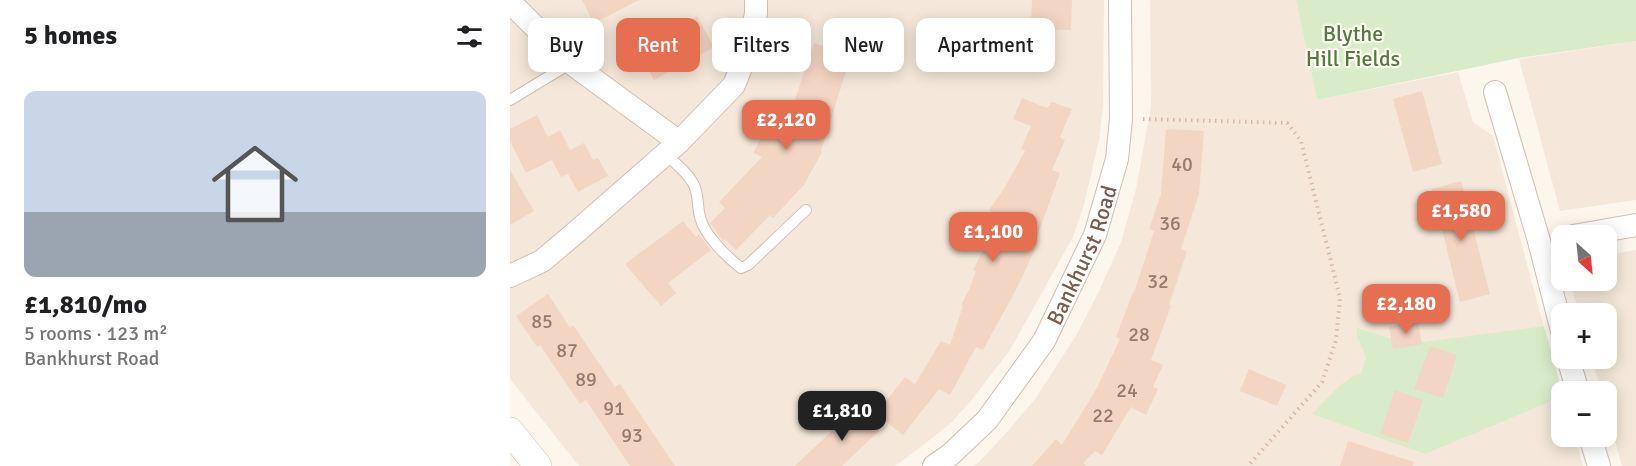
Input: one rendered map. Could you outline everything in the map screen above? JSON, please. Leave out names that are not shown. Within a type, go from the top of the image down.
[{"type":"street","points":[[510,276],[542,261],[672,148],[734,85],[750,45],[756,0]]},
{"type":"street","name":"Bankhurst Road","points":[[934,466],[950,455],[987,420],[1044,341],[1095,235],[1117,159],[1121,119],[1120,0]]},
{"type":"street","points":[[510,2],[528,20]]},
{"type":"street","points":[[582,72],[672,148]]},
{"type":"street","points":[[1495,92],[1555,303]]},
{"type":"street","points":[[1617,228],[1636,225]]},
{"type":"street","points":[[1539,241],[1551,239]]},
{"type":"street","points":[[510,431],[538,466]]},
{"type":"street","points":[[1593,447],[1599,466]]},
{"type":"lane","points":[[510,100],[556,72]]},
{"type":"lane","points":[[672,148],[693,182],[699,197],[699,215],[703,225],[712,238],[741,268],[806,210]]},
{"type":"path","points":[[1121,119],[1287,123],[1301,141],[1340,298],[1336,340],[1322,382],[1248,466]]},
{"type":"shaded area","points":[[510,0],[1104,0],[1103,106],[1099,140],[1084,205],[1073,237],[1010,350],[970,402],[952,422],[895,466],[579,466],[510,379]]},
{"type":"shaded area","points":[[1150,0],[1296,0],[1317,100],[1458,72],[1473,122],[1493,136],[1551,353],[1551,369],[1556,369],[1559,381],[1551,381],[1551,447],[1578,447],[1583,466],[973,466],[1006,433],[1035,399],[1077,334],[1099,291],[1121,242],[1136,189],[1151,106]]},
{"type":"shaded area","points":[[1636,41],[1636,200],[1560,211],[1519,59]]},
{"type":"shaded area","points":[[1636,250],[1636,466],[1622,466],[1617,447],[1617,381],[1598,381],[1595,369],[1617,369],[1617,303],[1576,303],[1573,291],[1617,291],[1617,253]]},
{"type":"green space","name":"Blythe Hill Fields","points":[[1296,0],[1636,0],[1636,41],[1519,58],[1317,100]]},
{"type":"green space","points":[[1544,326],[1551,351],[1551,369],[1556,369],[1559,381],[1551,381],[1551,401],[1425,454],[1312,414],[1342,384],[1361,374],[1366,357],[1357,337],[1357,328],[1409,344]]},
{"type":"building","points":[[582,0],[639,0],[604,18],[591,18]]},
{"type":"building","points":[[1032,0],[1072,0],[1071,30],[1055,30],[1055,18],[1031,18]]},
{"type":"building","points":[[700,21],[712,43],[712,48],[700,55]]},
{"type":"building","points":[[814,43],[823,46],[823,72],[846,72],[822,152],[804,185],[773,218],[770,215],[736,250],[725,239],[723,241],[710,223],[725,208],[719,202],[762,157],[753,153],[769,123],[784,132],[804,72],[811,72],[811,52]]},
{"type":"building","points":[[650,72],[669,72],[654,80]]},
{"type":"building","points":[[1422,91],[1442,164],[1413,172],[1393,99]]},
{"type":"building","points":[[1022,98],[1047,108],[1052,102],[1072,109],[1060,137],[1065,140],[1052,170],[1060,173],[1033,248],[1035,249],[1018,286],[983,350],[976,347],[950,395],[939,389],[903,435],[876,414],[905,377],[915,384],[941,341],[950,345],[963,306],[961,305],[976,271],[973,270],[984,248],[975,244],[991,211],[989,210],[1025,151],[1021,149],[1031,126],[1013,119]]},
{"type":"building","points":[[537,115],[548,137],[560,130],[570,150],[584,143],[593,160],[598,158],[608,176],[578,192],[568,174],[561,177],[552,160],[526,173],[510,141],[510,129]]},
{"type":"building","points":[[1166,129],[1204,131],[1199,194],[1181,249],[1187,251],[1169,305],[1171,306],[1151,360],[1163,365],[1153,387],[1158,389],[1146,415],[1131,407],[1102,455],[1095,451],[1083,463],[1086,466],[1032,466],[1056,439],[1062,445],[1097,388],[1120,339],[1116,337],[1134,293],[1154,231],[1149,229],[1161,194]]},
{"type":"building","points":[[510,170],[534,211],[510,225]]},
{"type":"building","points":[[1461,181],[1490,294],[1460,302],[1432,189]]},
{"type":"building","points":[[683,221],[696,237],[699,234],[711,250],[668,283],[676,293],[661,306],[625,264]]},
{"type":"building","points":[[548,294],[570,328],[573,325],[615,387],[620,384],[675,466],[630,466],[586,400],[580,404],[540,345],[537,347],[516,316]]},
{"type":"building","points":[[1418,321],[1422,344],[1393,349],[1389,327]]},
{"type":"building","points":[[1430,346],[1457,355],[1443,398],[1414,389]]},
{"type":"building","points":[[1249,369],[1286,385],[1277,406],[1240,391]]},
{"type":"building","points":[[1395,390],[1423,400],[1408,443],[1380,434]]},
{"type":"building","points":[[857,407],[879,431],[842,466],[795,466]]},
{"type":"building","points":[[1348,441],[1414,462],[1413,466],[1340,466]]}]
